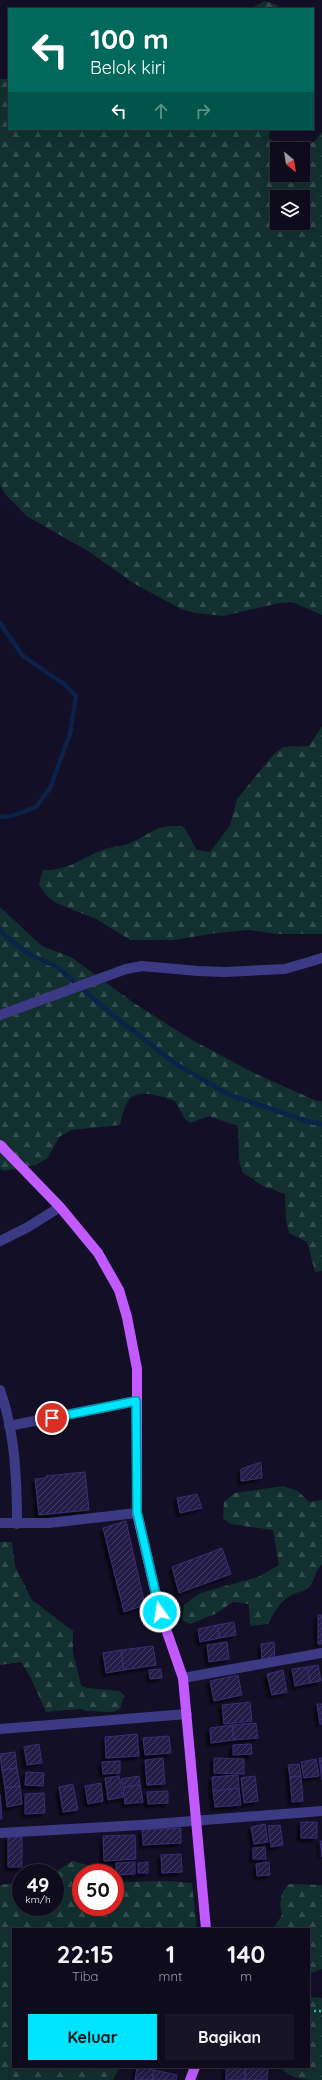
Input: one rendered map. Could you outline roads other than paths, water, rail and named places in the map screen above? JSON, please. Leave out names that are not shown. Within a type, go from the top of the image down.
[{"type":"main road","points":[[0,1145],[60,1207],[98,1252],[119,1290],[127,1317],[137,1369],[137,1512],[160,1612],[183,1678],[206,1928]]},
{"type":"main road","points":[[190,2080],[195,2068]]},
{"type":"street","points":[[0,1015],[126,968],[142,966],[163,967],[205,972],[285,969],[322,958]]},
{"type":"street","points":[[0,1241],[28,1227],[60,1207]]},
{"type":"street","points":[[0,1390],[6,1407],[13,1449],[17,1524]]},
{"type":"street","points":[[9,1426],[136,1401]]},
{"type":"street","points":[[0,1523],[49,1523],[137,1512]]},
{"type":"street","points":[[183,1678],[322,1653]]},
{"type":"street","points":[[0,1729],[187,1714]]},
{"type":"street","points":[[0,1833],[195,1821],[322,1811]]},
{"type":"waterway","points":[[0,623],[23,656],[64,684],[76,696],[70,734],[50,788],[36,807],[12,816],[0,817]]},
{"type":"waterway","points":[[0,928],[5,936],[29,954],[57,967],[114,1016],[176,1064],[228,1094],[309,1122],[322,1124]]}]
